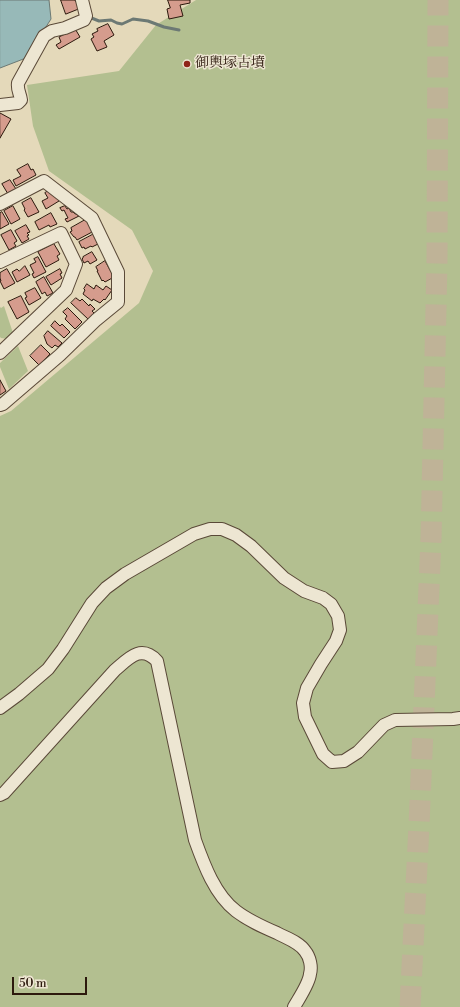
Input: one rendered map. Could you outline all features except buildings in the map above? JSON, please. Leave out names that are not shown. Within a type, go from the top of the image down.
[{"type":"street","points":[[0,105],[18,103],[21,100],[17,88],[18,83],[44,36],[52,31],[65,28],[84,20],[86,16],[82,0]]},
{"type":"street","points":[[0,204],[44,181],[92,218],[118,272],[118,302],[96,320],[60,355],[0,405]]},
{"type":"street","points":[[0,262],[61,233],[76,264],[66,290],[2,346]]},
{"type":"street","points":[[0,708],[48,669],[63,649],[92,603],[106,588],[125,574],[194,534],[210,529],[222,530],[236,535],[251,546],[284,578],[304,591],[323,598],[331,604],[338,616],[340,630],[336,641],[307,688],[303,703],[305,717],[323,754],[332,762],[344,761],[358,752],[384,725],[396,720],[460,718]]},
{"type":"street","points":[[0,795],[4,793],[115,670],[132,656],[141,653],[152,655],[157,661],[195,840],[204,866],[224,899],[236,911],[252,922],[295,942],[305,950],[311,964],[310,976],[294,1007]]},
{"type":"green space","points":[[196,0],[460,0],[460,1007],[0,1007],[0,416],[11,411],[139,303],[153,271],[132,230],[49,171],[33,126],[27,85],[119,71],[156,25]]},
{"type":"green space","points":[[4,306],[13,333],[8,339],[0,337],[0,307],[1,308]]},
{"type":"green space","points":[[18,346],[28,371],[9,389],[0,367],[0,363]]},
{"type":"water","points":[[0,0],[49,0],[51,19],[26,58],[0,68]]},
{"type":"waterway","points":[[89,17],[99,21],[111,20],[122,24],[133,19],[148,21],[164,27],[179,30]]},
{"type":"tunnel","points":[[410,1007],[431,539],[437,261],[438,0]]},
{"type":"place","name":"御輿塚古墳","points":[[187,64]]}]
